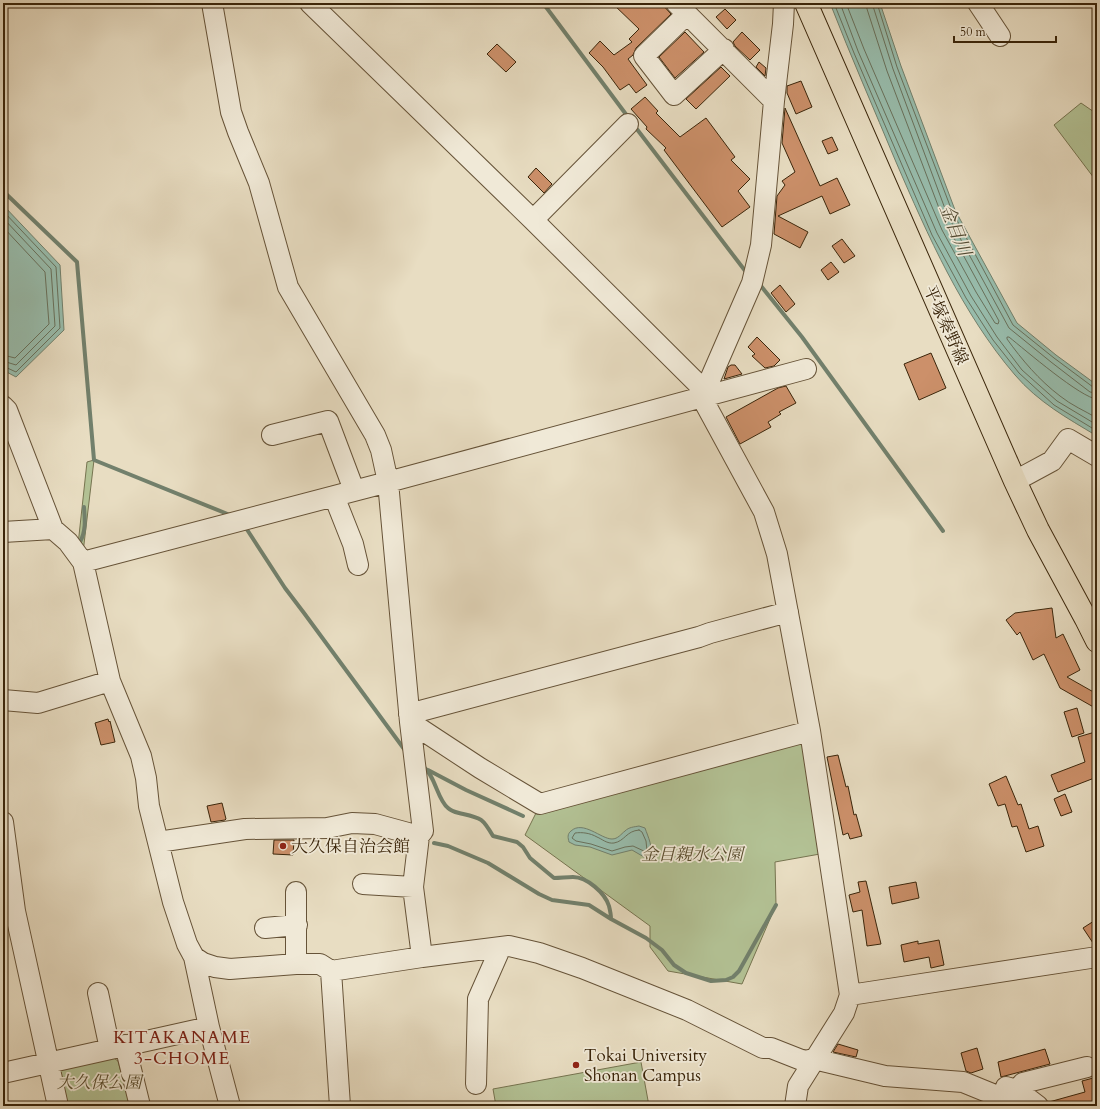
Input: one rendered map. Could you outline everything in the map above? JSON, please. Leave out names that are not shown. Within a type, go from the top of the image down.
[{"type":"main road","name":"平塚秦野線","points":[[806,3],[1015,481],[1038,530],[1097,641]]},
{"type":"street","points":[[212,3],[231,112],[259,183],[288,287],[375,435],[382,450],[388,482],[409,718],[423,831],[419,836],[413,887],[422,956]]},
{"type":"street","points":[[310,3],[701,387],[702,398],[764,512],[777,554],[810,731],[850,995],[844,1013],[798,1086],[795,1106]]},
{"type":"street","points":[[702,398],[752,283],[760,245],[784,3]]},
{"type":"street","points":[[978,3],[1000,36]]},
{"type":"street","points":[[724,49],[674,95],[644,56],[682,9],[724,49],[774,101]]},
{"type":"street","points":[[532,220],[628,124]]},
{"type":"street","points":[[83,562],[388,482],[806,369]]},
{"type":"street","points":[[3,406],[7,410],[53,529],[68,542],[83,562],[110,681],[141,756],[158,842],[187,944],[194,957],[209,1027],[230,1106]]},
{"type":"street","points":[[272,435],[328,421],[354,490]]},
{"type":"street","points":[[1015,481],[1052,461],[1068,439],[1097,456]]},
{"type":"street","points":[[334,496],[353,544],[358,565]]},
{"type":"street","points":[[3,532],[53,529]]},
{"type":"street","points":[[409,718],[788,612]]},
{"type":"street","points":[[3,700],[38,703],[110,681]]},
{"type":"street","points":[[409,718],[480,768],[540,804],[810,731]]},
{"type":"street","points":[[3,822],[9,912],[58,1106]]},
{"type":"street","points":[[158,842],[245,829],[327,828],[352,823],[374,824],[419,836]]},
{"type":"street","points":[[363,884],[413,887]]},
{"type":"street","points":[[296,892],[296,964]]},
{"type":"street","points":[[265,928],[297,925]]},
{"type":"street","points":[[194,957],[209,965],[230,969],[296,964],[320,964],[330,971],[422,956],[509,946],[539,953],[582,968],[687,1010],[763,1048],[771,1048],[804,1061],[814,1059],[885,1076],[963,1082],[1012,1102],[1017,1098],[1023,1083],[1087,1067]]},
{"type":"street","points":[[476,1084],[478,999],[501,947]]},
{"type":"street","points":[[850,995],[1097,957]]},
{"type":"street","points":[[330,971],[340,1106]]},
{"type":"street","points":[[98,993],[140,1106]]},
{"type":"street","points":[[3,1074],[209,1027]]},
{"type":"street","points":[[1017,1098],[1038,1106]]},
{"type":"green space","points":[[1081,103],[1097,114],[1097,182],[1054,125]]},
{"type":"green space","points":[[94,460],[82,561],[77,554],[87,462]]},
{"type":"green space","name":"金目親水公園","points":[[793,739],[804,746],[820,854],[775,862],[776,905],[742,984],[668,971],[650,947],[650,926],[525,835],[536,813]]},
{"type":"green space","name":"大久保公園","points":[[111,1056],[118,1061],[130,1106],[66,1106],[59,1072],[62,1066]]},
{"type":"green space","points":[[641,1062],[649,1106],[496,1106],[493,1089]]},
{"type":"water","name":"金目川","points":[[830,3],[880,3],[901,66],[955,210],[1017,323],[1056,355],[1097,385],[1097,436],[1053,409],[1024,385],[996,351],[962,300],[934,246],[896,162]]},
{"type":"water","points":[[3,205],[60,265],[64,330],[16,377],[3,370]]},
{"type":"water","points":[[639,826],[645,828],[649,839],[651,850],[649,856],[644,857],[632,850],[612,855],[590,847],[575,845],[569,842],[568,839],[569,833],[576,828],[586,829],[614,839],[628,829]]},
{"type":"building","points":[[612,3],[661,3],[671,14],[636,48],[633,55],[628,59],[647,85],[636,93],[629,84],[620,90],[603,67],[589,53],[600,41],[614,55],[632,42],[629,39],[639,29]]},
{"type":"building","points":[[725,9],[736,20],[727,29],[716,17]]},
{"type":"building","points":[[685,32],[704,52],[675,78],[659,57]]},
{"type":"building","points":[[742,32],[760,50],[750,60],[735,46],[733,42]]},
{"type":"building","points":[[497,44],[516,62],[506,72],[487,54]]},
{"type":"building","points":[[759,62],[766,68],[765,76],[756,67]]},
{"type":"building","points":[[721,67],[730,76],[696,109],[686,99]]},
{"type":"building","points":[[801,81],[812,107],[796,114],[787,93],[787,86]]},
{"type":"building","points":[[645,97],[658,111],[656,113],[680,137],[706,118],[735,157],[731,160],[750,179],[738,191],[750,207],[722,227],[664,150],[666,148],[646,129],[647,127],[631,109]]},
{"type":"building","points":[[785,108],[820,186],[837,178],[850,205],[830,214],[822,196],[778,216],[808,232],[800,248],[774,234],[777,196],[785,185],[782,181],[795,172],[782,143]]},
{"type":"building","points":[[832,137],[838,150],[828,154],[822,141]]},
{"type":"building","points":[[536,168],[552,184],[544,193],[528,177]]},
{"type":"building","points":[[842,239],[855,256],[844,263],[832,246]]},
{"type":"building","points":[[831,262],[839,272],[828,280],[821,270]]},
{"type":"building","points":[[780,285],[795,304],[786,312],[771,293]]},
{"type":"building","points":[[757,337],[780,360],[774,366],[765,368],[752,356],[755,354],[748,347]]},
{"type":"building","points":[[931,353],[946,388],[919,400],[904,364]]},
{"type":"building","points":[[735,365],[742,374],[724,379],[728,367]]},
{"type":"building","points":[[786,386],[796,403],[779,412],[781,414],[768,422],[771,427],[740,444],[726,417],[778,388]]},
{"type":"building","points":[[1052,608],[1056,638],[1063,634],[1080,670],[1067,677],[1097,694],[1097,709],[1060,688],[1044,654],[1033,660],[1020,632],[1017,635],[1006,620],[1015,613]]},
{"type":"building","points":[[1077,708],[1084,733],[1072,737],[1064,712]]},
{"type":"building","points":[[108,719],[109,722],[110,721],[115,742],[101,745],[95,723]]},
{"type":"building","points":[[1095,732],[1097,741],[1097,777],[1058,792],[1051,775],[1085,762],[1078,737]]},
{"type":"building","points":[[838,755],[846,787],[848,786],[854,815],[856,814],[862,836],[850,839],[848,833],[843,835],[827,757]]},
{"type":"building","points":[[1006,776],[1018,805],[1021,804],[1029,829],[1038,826],[1044,846],[1026,852],[1017,826],[1012,827],[1005,804],[998,806],[989,784]]},
{"type":"building","points":[[1065,794],[1072,812],[1061,816],[1054,799]]},
{"type":"building","points":[[222,803],[226,819],[211,822],[207,806]]},
{"type":"building","name":"大久保自治会館","points":[[274,840],[294,840],[293,855],[273,854]]},
{"type":"building","points":[[866,881],[881,944],[867,946],[862,910],[853,912],[849,895],[860,892],[858,882]]},
{"type":"building","points":[[916,882],[919,898],[892,904],[889,887]]},
{"type":"building","points":[[1097,919],[1097,946],[1095,946],[1083,928]]},
{"type":"building","points":[[939,940],[944,965],[931,968],[929,957],[904,962],[901,945],[918,941],[918,944]]},
{"type":"building","points":[[838,1044],[858,1050],[856,1057],[833,1052]]},
{"type":"building","points":[[977,1048],[983,1069],[971,1073],[966,1071],[961,1053]]},
{"type":"building","points":[[1045,1049],[1050,1064],[1001,1077],[998,1062]]},
{"type":"building","points":[[1097,1077],[1097,1106],[1049,1106],[1049,1102],[1085,1092],[1082,1081]]},
{"type":"waterway","points":[[543,3],[628,117]]},
{"type":"waterway","points":[[633,124],[746,272]]},
{"type":"waterway","points":[[3,191],[77,262],[94,460],[230,515]]},
{"type":"waterway","points":[[761,286],[802,337],[943,531]]},
{"type":"waterway","points":[[80,542],[84,530],[84,507]]},
{"type":"waterway","points":[[246,528],[285,588],[407,753]]},
{"type":"waterway","points":[[423,766],[431,776],[444,804],[449,809],[455,812],[477,817],[486,825],[493,836],[517,842],[523,847],[530,858],[554,878],[578,878],[595,887],[607,901],[611,919],[646,938],[662,950],[674,965],[686,973],[711,981],[726,980],[733,977],[739,971],[776,905]]},
{"type":"waterway","points":[[428,770],[466,790],[523,816]]},
{"type":"waterway","points":[[434,843],[448,846],[488,863],[539,894],[552,900],[589,905],[611,919]]},
{"type":"place","name":"大久保自治会館","points":[[283,846]]},
{"type":"place","name":"Tokai University Shonan Campus","points":[[576,1065]]},
{"type":"district","name":"KITAKANAME 3-CHOME","points":[[182,1047]]}]
